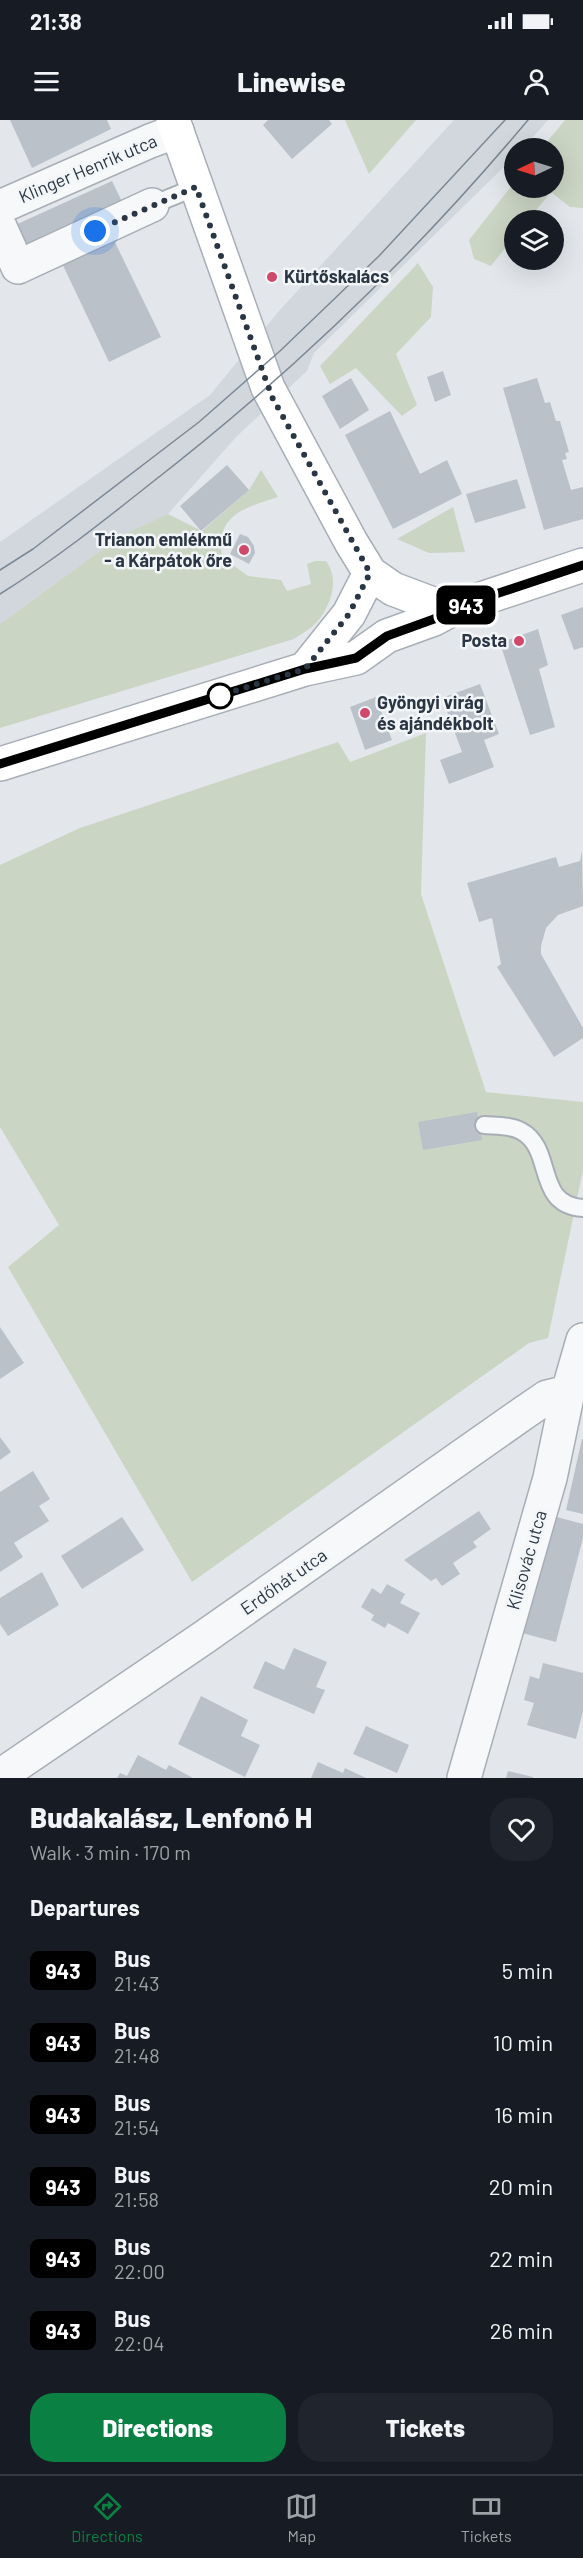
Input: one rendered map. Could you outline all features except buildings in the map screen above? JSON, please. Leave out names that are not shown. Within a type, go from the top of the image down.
[{"type":"main road","points":[[175,126],[272,397],[382,581],[394,614],[387,636]]},
{"type":"main road","points":[[0,764],[305,669],[356,658],[387,636],[434,619],[454,608],[583,565]]},
{"type":"main road","points":[[305,669],[353,606],[382,581]]},
{"type":"main road","points":[[382,581],[433,604],[454,608]]},
{"type":"street","name":"Klinger Henrik utca","points":[[0,207],[150,141],[175,126]]},
{"type":"street","points":[[0,227],[18,267],[152,205]]},
{"type":"street","name":"Klisovác utca","points":[[464,1778],[550,1478],[568,1392],[583,1340]]},
{"type":"street","name":"Erdőhát utca","points":[[5,1764],[547,1397],[568,1392]]},
{"type":"lane","points":[[152,205],[196,187]]},
{"type":"lane","points":[[484,1125],[510,1127],[520,1130],[529,1137],[535,1145],[556,1197],[567,1206],[583,1208]]},
{"type":"shaded area","points":[[454,120],[548,120],[532,138],[504,138],[504,167],[314,353],[307,371],[237,436],[168,514],[122,535],[0,624],[0,542],[210,395],[279,311]]},
{"type":"green space","points":[[345,120],[416,120],[369,174]]},
{"type":"green space","points":[[565,120],[583,120],[583,208],[570,207],[559,198],[564,198],[564,138],[550,138]]},
{"type":"green space","points":[[504,196],[504,198],[546,198],[536,210],[504,210],[504,250],[491,266],[474,259],[469,240]]},
{"type":"green space","points":[[418,263],[433,287],[431,317],[396,354],[417,405],[402,416],[356,368],[330,384],[320,366]]},
{"type":"green space","points":[[261,470],[278,497],[243,510],[228,522],[223,531],[222,557],[248,576],[281,580],[287,591],[311,584],[307,564],[326,561],[332,576],[332,592],[326,608],[315,625],[294,639],[0,728],[0,624],[122,535],[168,514],[202,531],[249,490]]},
{"type":"green space","points":[[453,507],[465,552],[429,553],[397,539]]},
{"type":"green space","points":[[426,733],[421,894],[486,1092],[583,1102],[583,1170],[548,1338],[529,1343],[192,1582],[8,1267],[59,1225],[0,1127],[0,865],[80,828],[338,742],[350,762]]},
{"type":"tram line","points":[[0,570],[33,549],[199,422],[280,351],[379,256],[505,120]]},
{"type":"tram line","points":[[0,594],[58,555],[113,513],[251,401],[395,266],[441,219],[528,120]]},
{"type":"bus line","name":"943","points":[[0,764],[305,669],[356,658],[375,647],[387,636],[434,619],[454,608],[583,565]]},
{"type":"place","name":"Kürtőskalács","points":[[272,277]]},
{"type":"place","name":"Trianon emlékmű - a Kárpátok őre","points":[[244,550]]},
{"type":"place","name":"Posta","points":[[519,641]]},
{"type":"place","name":"Gyöngyi virág és ajándékbolt","points":[[365,713]]},
{"type":"route","points":[[95,231],[196,187],[272,397],[370,573],[349,614],[305,669],[218,696],[220,696]]}]
